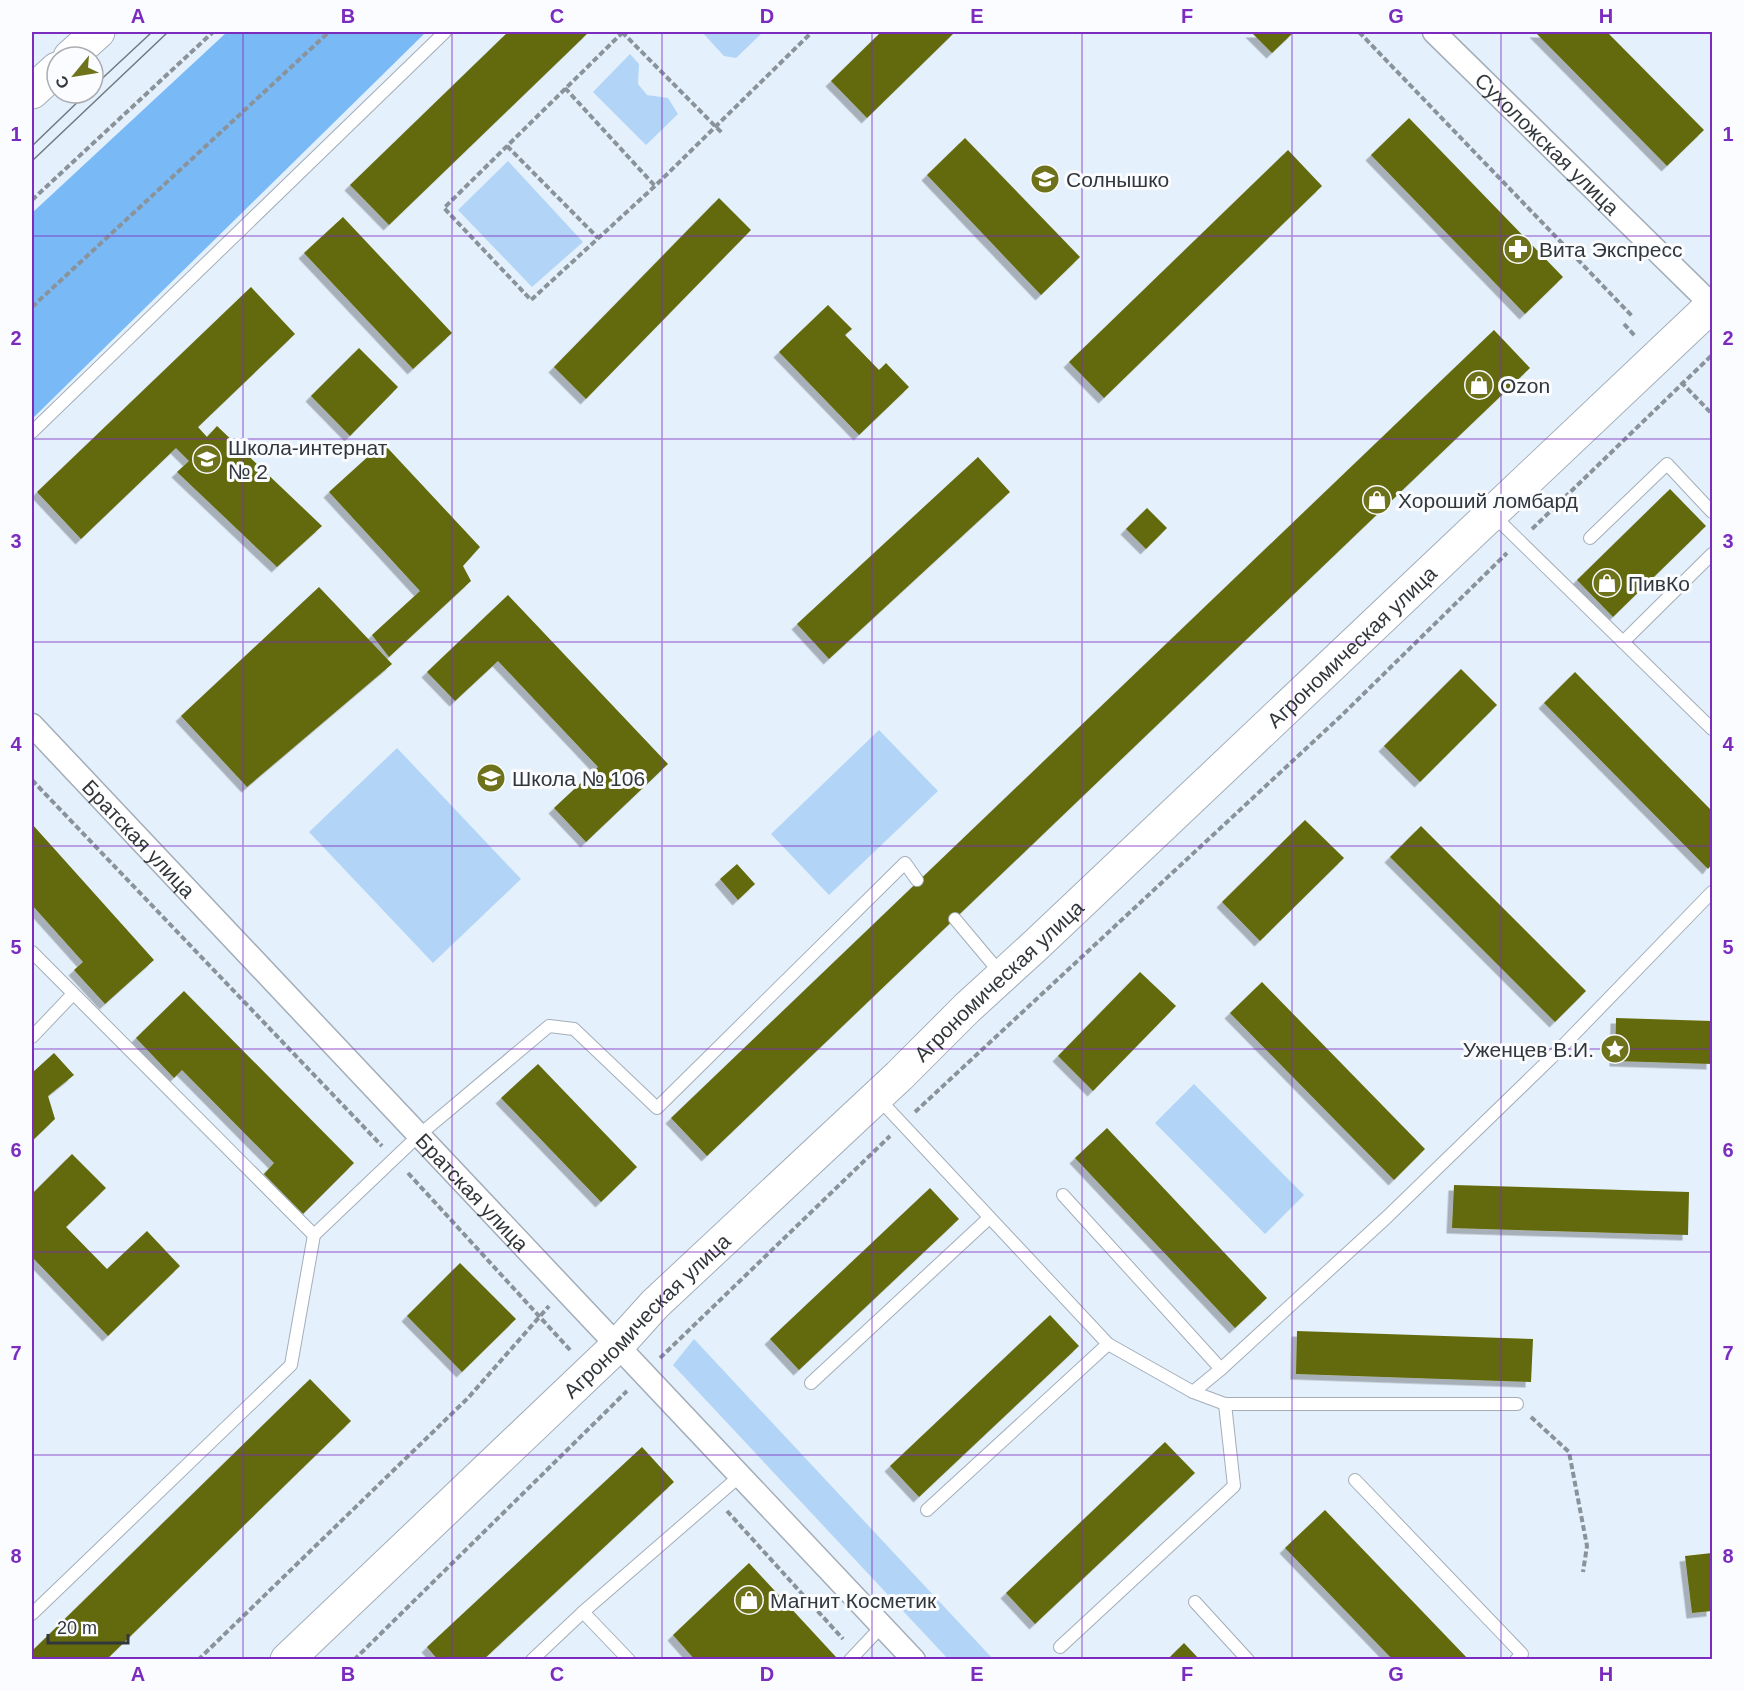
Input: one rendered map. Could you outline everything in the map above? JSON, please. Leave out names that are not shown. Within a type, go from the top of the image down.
[{"type":"street","name":"Сухоложская улица","points":[[1434,32],[1712,305]]},
{"type":"street","points":[[32,92],[45,80]]},
{"type":"street","name":"Агрономическая улица","points":[[287,1659],[618,1345],[664,1296],[877,1097],[967,1008],[1712,305]]},
{"type":"street","name":"Братская улица","points":[[32,725],[563,1290],[618,1345],[914,1659]]},
{"type":"lane","points":[[32,432],[445,32]]},
{"type":"lane","points":[[1590,538],[1666,464],[1713,512]]},
{"type":"lane","points":[[1492,514],[1713,729]]},
{"type":"lane","points":[[1623,642],[1713,555]]},
{"type":"lane","points":[[32,1614],[291,1365],[314,1235],[418,1136],[549,1026],[574,1029],[657,1108],[905,863],[917,880]]},
{"type":"lane","points":[[1193,1392],[1395,1209],[1551,1058],[1713,892]]},
{"type":"lane","points":[[955,919],[1003,976]]},
{"type":"lane","points":[[32,952],[314,1235]]},
{"type":"lane","points":[[32,1037],[73,994]]},
{"type":"lane","points":[[877,1097],[1108,1344],[1193,1392],[1225,1404],[1517,1404]]},
{"type":"lane","points":[[1063,1196],[1221,1369]]},
{"type":"lane","points":[[811,1383],[989,1218]]},
{"type":"lane","points":[[927,1510],[1108,1344]]},
{"type":"lane","points":[[1060,1647],[1234,1486],[1225,1404]]},
{"type":"lane","points":[[532,1659],[741,1475]]},
{"type":"lane","points":[[1355,1480],[1522,1654],[1516,1659]]},
{"type":"lane","points":[[1195,1602],[1248,1659]]},
{"type":"lane","points":[[584,1612],[629,1659]]},
{"type":"lane","points":[[853,1656],[882,1626]]},
{"type":"path","points":[[32,200],[213,32]]},
{"type":"path","points":[[32,307],[329,32]]},
{"type":"path","points":[[722,133],[714,126],[623,32],[444,208],[531,300],[655,186],[714,126],[812,32]]},
{"type":"path","points":[[1359,32],[1632,316]]},
{"type":"path","points":[[565,88],[655,186]]},
{"type":"path","points":[[507,146],[598,238]]},
{"type":"path","points":[[354,1659],[684,1333],[902,1125],[1332,724],[1713,355]]},
{"type":"path","points":[[32,780],[394,1158],[540,1315],[589,1372]]},
{"type":"path","points":[[198,1659],[468,1398],[563,1290]]},
{"type":"path","points":[[1517,1404],[1569,1452],[1587,1546],[1583,1572]]},
{"type":"path","points":[[715,1497],[853,1656]]},
{"type":"shaded area","points":[[227,32],[426,32],[32,419],[32,213]]},
{"type":"shaded area","points":[[702,32],[763,32],[736,58],[724,56]]},
{"type":"shaded area","points":[[630,54],[639,64],[638,84],[647,95],[668,98],[678,114],[646,145],[593,92]]},
{"type":"shaded area","points":[[508,161],[583,242],[532,287],[458,210]]},
{"type":"shaded area","points":[[879,730],[938,791],[829,895],[771,834]]},
{"type":"shaded area","points":[[397,748],[521,879],[433,963],[309,832]]},
{"type":"shaded area","points":[[1194,1084],[1304,1195],[1265,1234],[1155,1123]]},
{"type":"shaded area","points":[[694,1339],[993,1659],[948,1659],[673,1365]]},
{"type":"building","points":[[508,32],[589,32],[389,225],[350,185]]},
{"type":"building","points":[[881,32],[955,32],[867,118],[831,81]]},
{"type":"building","points":[[1251,32],[1294,32],[1272,53]]},
{"type":"building","points":[[1535,32],[1607,32],[1704,130],[1667,166]]},
{"type":"building","points":[[1409,118],[1563,277],[1525,314],[1371,155]]},
{"type":"building","points":[[965,138],[1080,257],[1041,295],[927,175]]},
{"type":"building","points":[[1288,150],[1322,186],[1104,398],[1069,362]]},
{"type":"building","points":[[719,198],[751,230],[586,399],[554,367]]},
{"type":"building","points":[[343,217],[452,333],[413,369],[304,253]]},
{"type":"building","points":[[251,287],[295,334],[198,427],[207,437],[217,426],[322,526],[277,567],[177,472],[189,461],[176,448],[81,539],[37,492]]},
{"type":"building","points":[[828,305],[852,329],[845,335],[879,370],[886,363],[909,387],[859,435],[779,352]]},
{"type":"building","points":[[1494,330],[1530,368],[707,1156],[671,1118]]},
{"type":"building","points":[[359,348],[398,387],[350,436],[311,396]]},
{"type":"building","points":[[383,443],[480,547],[463,566],[471,581],[389,657],[372,635],[420,591],[329,492]]},
{"type":"building","points":[[978,457],[1010,492],[829,659],[797,624]]},
{"type":"building","points":[[1670,489],[1706,526],[1613,617],[1577,580]]},
{"type":"building","points":[[1147,508],[1167,528],[1146,549],[1126,529]]},
{"type":"building","points":[[319,587],[392,664],[247,787],[181,716]]},
{"type":"building","points":[[508,595],[668,764],[586,842],[554,808],[598,767],[498,661],[455,701],[427,672]]},
{"type":"building","points":[[1461,669],[1497,705],[1420,782],[1384,746]]},
{"type":"building","points":[[1575,672],[1712,811],[1712,864],[1708,869],[1544,703]]},
{"type":"building","points":[[1305,820],[1344,858],[1260,941],[1222,902]]},
{"type":"building","points":[[32,824],[154,960],[105,1004],[74,970],[83,962],[32,905]]},
{"type":"building","points":[[1421,826],[1586,991],[1555,1022],[1390,857]]},
{"type":"building","points":[[737,864],[755,884],[738,900],[720,879]]},
{"type":"building","points":[[1140,972],[1176,1006],[1093,1091],[1058,1056]]},
{"type":"building","points":[[1262,982],[1425,1149],[1394,1180],[1230,1013]]},
{"type":"building","points":[[184,991],[354,1163],[303,1214],[264,1174],[274,1163],[182,1070],[174,1078],[136,1038]]},
{"type":"building","points":[[1616,1018],[1712,1021],[1712,1064],[1615,1061]]},
{"type":"building","points":[[54,1053],[74,1075],[48,1096],[55,1119],[32,1141],[32,1073]]},
{"type":"building","points":[[538,1064],[637,1167],[601,1202],[501,1098]]},
{"type":"building","points":[[1107,1128],[1267,1298],[1235,1328],[1075,1158]]},
{"type":"building","points":[[72,1154],[106,1188],[66,1227],[107,1269],[147,1231],[180,1266],[108,1336],[32,1257],[32,1194]]},
{"type":"building","points":[[1454,1185],[1689,1192],[1688,1235],[1452,1228]]},
{"type":"building","points":[[930,1188],[959,1219],[799,1370],[770,1339]]},
{"type":"building","points":[[460,1263],[516,1319],[462,1372],[407,1316]]},
{"type":"building","points":[[1050,1315],[1079,1346],[919,1497],[890,1466]]},
{"type":"building","points":[[1297,1331],[1533,1339],[1531,1382],[1296,1374]]},
{"type":"building","points":[[310,1379],[351,1421],[106,1660],[32,1660],[32,1651]]},
{"type":"building","points":[[1165,1442],[1195,1473],[1035,1624],[1006,1593]]},
{"type":"building","points":[[642,1447],[674,1482],[483,1660],[438,1660],[427,1647]]},
{"type":"building","points":[[1325,1510],[1469,1660],[1393,1660],[1285,1548]]},
{"type":"building","points":[[1712,1553],[1712,1611],[1692,1613],[1685,1556]]},
{"type":"building","points":[[749,1563],[836,1657],[833,1660],[695,1660],[673,1635]]},
{"type":"building","points":[[1184,1643],[1200,1660],[1167,1660]]},
{"type":"tram line","points":[[105,76],[152,32]]},
{"type":"tram line","points":[[32,161],[168,32]]},
{"type":"tram line","points":[[32,146],[75,105]]},
{"type":"place","name":"Солнышко","points":[[1045,179]]},
{"type":"place","name":"Вита Экспресс","points":[[1518,249]]},
{"type":"place","name":"Ozon","points":[[1479,385]]},
{"type":"place","name":"Школа-интернат № 2","points":[[207,459]]},
{"type":"place","name":"Хороший ломбард","points":[[1377,500]]},
{"type":"place","name":"ПивКо","points":[[1607,583]]},
{"type":"place","name":"Школа № 106","points":[[491,778]]},
{"type":"place","name":"Уженцев В.И.","points":[[1615,1049]]},
{"type":"place","name":"Магнит Косметик","points":[[749,1600]]}]
